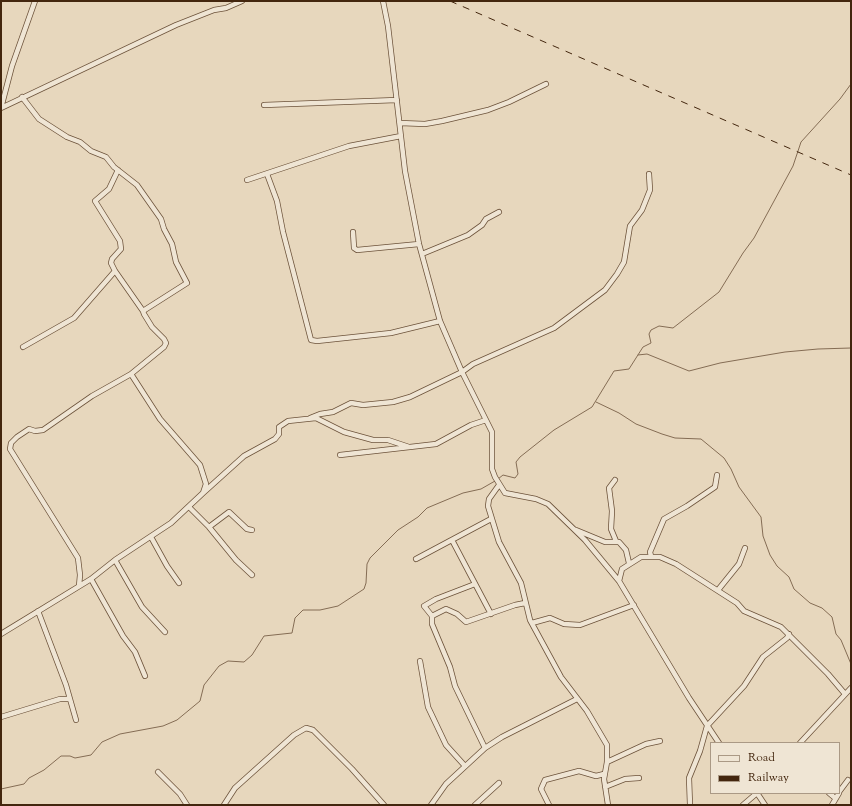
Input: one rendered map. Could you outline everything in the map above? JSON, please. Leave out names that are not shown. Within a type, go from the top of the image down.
[{"type":"street","points":[[1,108],[12,66],[35,1]]},
{"type":"street","points":[[1,108],[176,25],[242,1]]},
{"type":"street","points":[[383,1],[400,123],[405,171],[419,244],[440,321],[462,372],[492,432],[492,469],[497,481],[505,493],[536,499],[548,504],[576,530],[619,581],[707,726],[718,742]]},
{"type":"street","points":[[400,123],[436,122],[488,110],[509,102],[546,84]]},
{"type":"street","points":[[22,97],[40,119],[67,137],[80,142],[91,151],[106,157],[118,170],[137,185],[158,213],[172,244],[176,262],[187,283],[162,297],[144,310]]},
{"type":"street","points":[[264,105],[397,100]]},
{"type":"street","points":[[247,180],[350,146],[401,136]]},
{"type":"street","points":[[79,586],[80,575],[78,558],[10,449],[10,446],[17,436],[29,429],[35,431],[43,430],[92,396],[131,374],[164,347],[166,343],[152,327],[144,314],[144,310],[115,271],[111,263],[112,259],[121,249],[120,241],[95,202],[108,189],[118,170]]},
{"type":"street","points":[[267,174],[277,201],[283,232],[311,340],[317,341],[391,333],[440,321]]},
{"type":"street","points":[[310,418],[320,414],[333,412],[351,403],[363,405],[393,402],[410,396],[462,372],[473,364],[554,328],[605,290],[624,262],[630,226],[642,210],[650,190],[650,174]]},
{"type":"street","points":[[422,254],[468,235],[482,225],[486,219],[499,212]]},
{"type":"street","points":[[352,232],[354,248],[357,250],[419,244]]},
{"type":"street","points":[[23,347],[74,318],[115,271]]},
{"type":"street","points":[[131,374],[160,419],[200,465],[206,484],[203,493]]},
{"type":"street","points":[[1,634],[91,579],[115,560],[151,537],[189,507],[244,456],[275,439],[279,434],[279,426],[288,421],[316,418],[344,432],[373,440],[388,440],[409,447]]},
{"type":"street","points":[[340,455],[436,444],[471,425],[486,420]]},
{"type":"street","points":[[651,556],[650,552],[664,519],[687,506],[715,487],[717,475]]},
{"type":"street","points":[[615,480],[609,488],[612,510],[611,529],[616,542]]},
{"type":"street","points":[[497,481],[489,499],[488,506],[491,519],[499,542],[521,583],[525,603],[532,623],[557,672],[588,711],[593,724],[607,745],[607,762],[604,774],[608,805]]},
{"type":"street","points":[[189,507],[209,527],[236,560],[252,575]]},
{"type":"street","points":[[209,527],[229,512],[247,529],[252,530]]},
{"type":"street","points":[[416,559],[491,519]]},
{"type":"street","points":[[576,530],[605,542],[616,542],[622,544],[626,550],[629,563]]},
{"type":"street","points":[[151,537],[167,566],[179,583]]},
{"type":"street","points":[[452,540],[491,614]]},
{"type":"street","points":[[718,590],[739,564],[745,548]]},
{"type":"street","points":[[619,581],[622,569],[629,563],[641,557],[660,557],[676,564],[737,603],[744,611],[781,627],[828,674],[845,694]]},
{"type":"street","points":[[115,560],[142,607],[165,632]]},
{"type":"street","points":[[91,579],[123,636],[135,652],[145,676]]},
{"type":"street","points":[[475,584],[436,599],[424,606],[432,616],[432,624],[450,668],[455,686],[485,748]]},
{"type":"street","points":[[432,616],[446,609],[457,614],[466,622],[525,603]]},
{"type":"street","points":[[532,623],[550,618],[564,624],[580,624],[634,605]]},
{"type":"street","points":[[38,611],[70,699],[76,720]]},
{"type":"street","points":[[690,805],[689,778],[700,751],[707,726],[744,686],[763,657],[787,638],[789,634]]},
{"type":"street","points":[[420,662],[428,707],[446,745],[465,766]]},
{"type":"street","points":[[801,742],[851,688]]},
{"type":"street","points":[[1,717],[60,699],[70,699]]},
{"type":"street","points":[[431,805],[446,784],[485,748],[502,737],[577,699]]},
{"type":"street","points":[[224,805],[235,788],[294,734],[306,728],[313,730],[352,769],[384,805]]},
{"type":"street","points":[[607,762],[646,744],[660,741]]},
{"type":"street","points":[[549,805],[541,789],[545,780],[579,771],[596,776],[604,774]]},
{"type":"street","points":[[158,772],[180,794],[187,805]]},
{"type":"street","points":[[605,787],[626,780],[639,778]]},
{"type":"street","points":[[840,792],[848,780]]},
{"type":"street","points":[[475,805],[499,783]]},
{"type":"street","points":[[743,805],[756,794]]},
{"type":"street","points":[[758,794],[765,805]]},
{"type":"street","points":[[830,794],[835,798]]},
{"type":"street","points":[[832,805],[838,794]]},
{"type":"waterway","points":[[498,479],[503,475],[515,478],[518,474],[516,462],[520,457],[554,430],[592,407],[614,371],[629,369],[643,347],[651,343],[649,334],[651,330],[659,326],[673,328],[719,292],[754,238],[793,166],[801,142],[840,99],[851,84]]},
{"type":"waterway","points":[[638,355],[647,354],[689,371],[720,363],[785,352],[851,348]]},
{"type":"waterway","points":[[596,402],[619,413],[636,424],[662,434],[675,438],[701,439],[724,458],[739,487],[761,517],[763,536],[770,555],[777,566],[789,577],[794,589],[810,603],[822,608],[832,617],[836,634],[841,640],[851,664]]},
{"type":"waterway","points":[[1,789],[24,784],[29,778],[44,770],[61,756],[70,756],[75,758],[91,755],[102,742],[120,734],[163,726],[177,720],[200,701],[204,685],[219,666],[228,661],[244,662],[252,655],[264,636],[292,633],[295,618],[303,610],[320,610],[338,606],[364,589],[366,583],[367,564],[370,558],[398,530],[418,517],[427,508],[463,493],[481,489],[495,481]]},
{"type":"railway","points":[[450,1],[851,175]]}]
